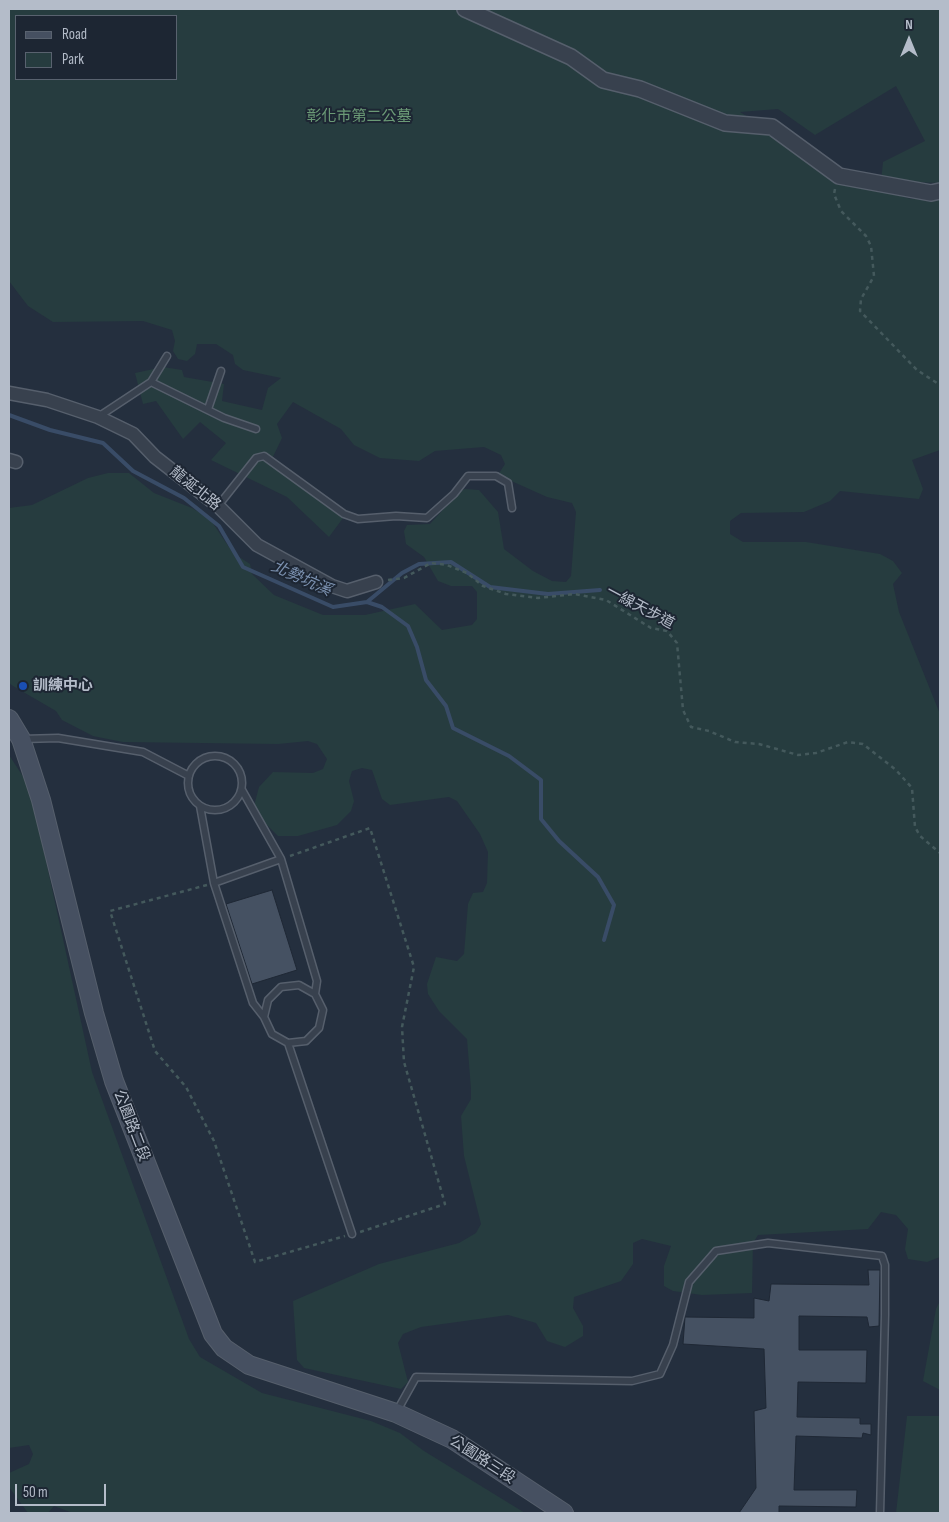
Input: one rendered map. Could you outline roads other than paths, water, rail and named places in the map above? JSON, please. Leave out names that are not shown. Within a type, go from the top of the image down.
[{"type":"main road","name":"公園路二段","points":[[9,719],[21,739],[41,800],[94,1013],[114,1081],[213,1334],[224,1348],[248,1365],[396,1413]]},
{"type":"main road","name":"公園路三段","points":[[396,1413],[452,1439],[564,1513]]},
{"type":"street","points":[[465,9],[571,57],[603,80],[640,89],[725,123],[772,127],[840,176],[931,193],[940,191]]},
{"type":"street","name":"龍涎北路","points":[[9,392],[47,400],[98,417],[132,434],[154,456],[218,506],[256,545],[332,586],[347,590],[376,582]]},
{"type":"lane","points":[[98,417],[151,382],[167,356]]},
{"type":"lane","points":[[208,410],[221,371]]},
{"type":"lane","points":[[151,382],[224,418],[256,429]]},
{"type":"lane","points":[[218,506],[256,458],[264,456],[344,514],[358,519],[396,516],[427,518],[454,494],[468,476],[496,476],[508,483],[512,508]]},
{"type":"lane","points":[[21,739],[58,738],[143,752],[189,776]]},
{"type":"lane","points":[[264,1017],[268,1000],[281,987],[299,985],[315,994],[323,1010],[319,1028],[306,1040],[288,1042],[272,1034],[264,1017],[253,1003],[214,883],[200,806],[190,792],[189,776],[198,761],[214,755],[231,760],[241,773],[242,790],[282,859],[317,981],[315,994]]},
{"type":"lane","points":[[200,806],[217,810],[233,804],[242,790]]},
{"type":"lane","points":[[214,883],[282,859]]},
{"type":"lane","points":[[288,1042],[352,1234]]},
{"type":"lane","points":[[396,1413],[416,1377],[632,1381],[660,1374],[673,1345],[689,1282],[716,1251],[768,1243],[882,1256],[884,1265],[884,1315],[880,1513]]},
{"type":"waterway","name":"北勢坑溪","points":[[9,415],[50,430],[103,443],[133,471],[184,498],[219,526],[243,567],[333,607],[367,602],[382,607],[408,626],[417,647],[426,680],[446,706],[453,728],[509,756],[541,780],[541,819],[559,841],[598,877],[614,905],[604,940]]},
{"type":"waterway","points":[[367,602],[402,573],[419,564],[451,562],[490,587],[548,594],[600,590]]},
{"type":"place","name":"訓練中心","points":[[23,686]]},
{"type":"park label","name":"彰化市第二公墓","points":[[359,117]]}]
